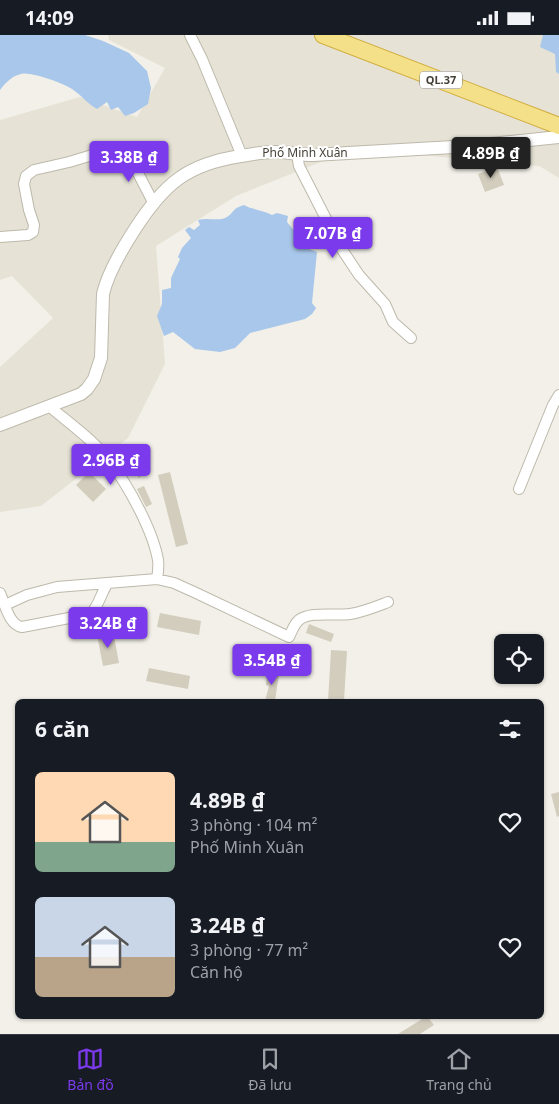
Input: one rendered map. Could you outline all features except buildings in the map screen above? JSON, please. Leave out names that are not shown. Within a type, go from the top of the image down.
[{"type":"highway","name":"QL.37","points":[[323,35],[559,126]]},
{"type":"street","points":[[190,35],[202,59],[242,156]]},
{"type":"street","name":"Phố Minh Xuân","points":[[0,425],[81,394],[94,379],[101,358],[105,285],[127,242],[154,204],[173,182],[187,171],[222,158],[275,152],[313,155],[462,147],[559,137]]},
{"type":"street","points":[[0,237],[28,235],[33,232],[34,225],[24,184],[26,176],[34,170],[119,147],[126,150],[154,204]]},
{"type":"street","points":[[296,153],[299,167],[341,248],[359,275],[385,304],[393,322],[411,338]]},
{"type":"street","points":[[519,489],[553,405],[559,395]]},
{"type":"street","points":[[49,406],[97,447],[111,463],[133,499],[149,533],[158,560],[157,579]]},
{"type":"street","points":[[5,605],[27,595],[57,587],[157,579],[174,583],[289,637],[295,624],[307,616],[349,614],[388,603]]},
{"type":"street","points":[[0,593],[13,623],[17,627],[22,627],[90,613],[95,610],[102,591],[108,583]]},
{"type":"shaded area","points":[[108,35],[559,35],[559,178],[539,166],[353,149],[236,196],[156,246],[165,364],[128,438],[41,506],[0,512],[0,367],[53,318],[12,276],[0,280],[0,120],[80,97],[137,117],[165,68],[109,40]]},
{"type":"water","points":[[0,35],[85,35],[129,53],[147,71],[151,88],[148,104],[134,113],[125,116],[118,107],[111,110],[107,102],[97,109],[66,86],[50,79],[26,74],[12,78],[0,90]]},
{"type":"water","points":[[543,35],[559,35],[559,74],[556,72],[555,54],[540,47]]},
{"type":"water","points":[[244,205],[272,215],[277,213],[288,216],[287,222],[309,249],[317,252],[312,303],[316,308],[305,319],[250,333],[235,348],[220,352],[195,349],[173,332],[164,336],[157,316],[162,304],[162,290],[171,288],[171,278],[180,259],[178,257],[182,248],[191,238],[185,230],[189,227],[194,230],[200,225],[198,220],[227,217],[235,209]]}]
